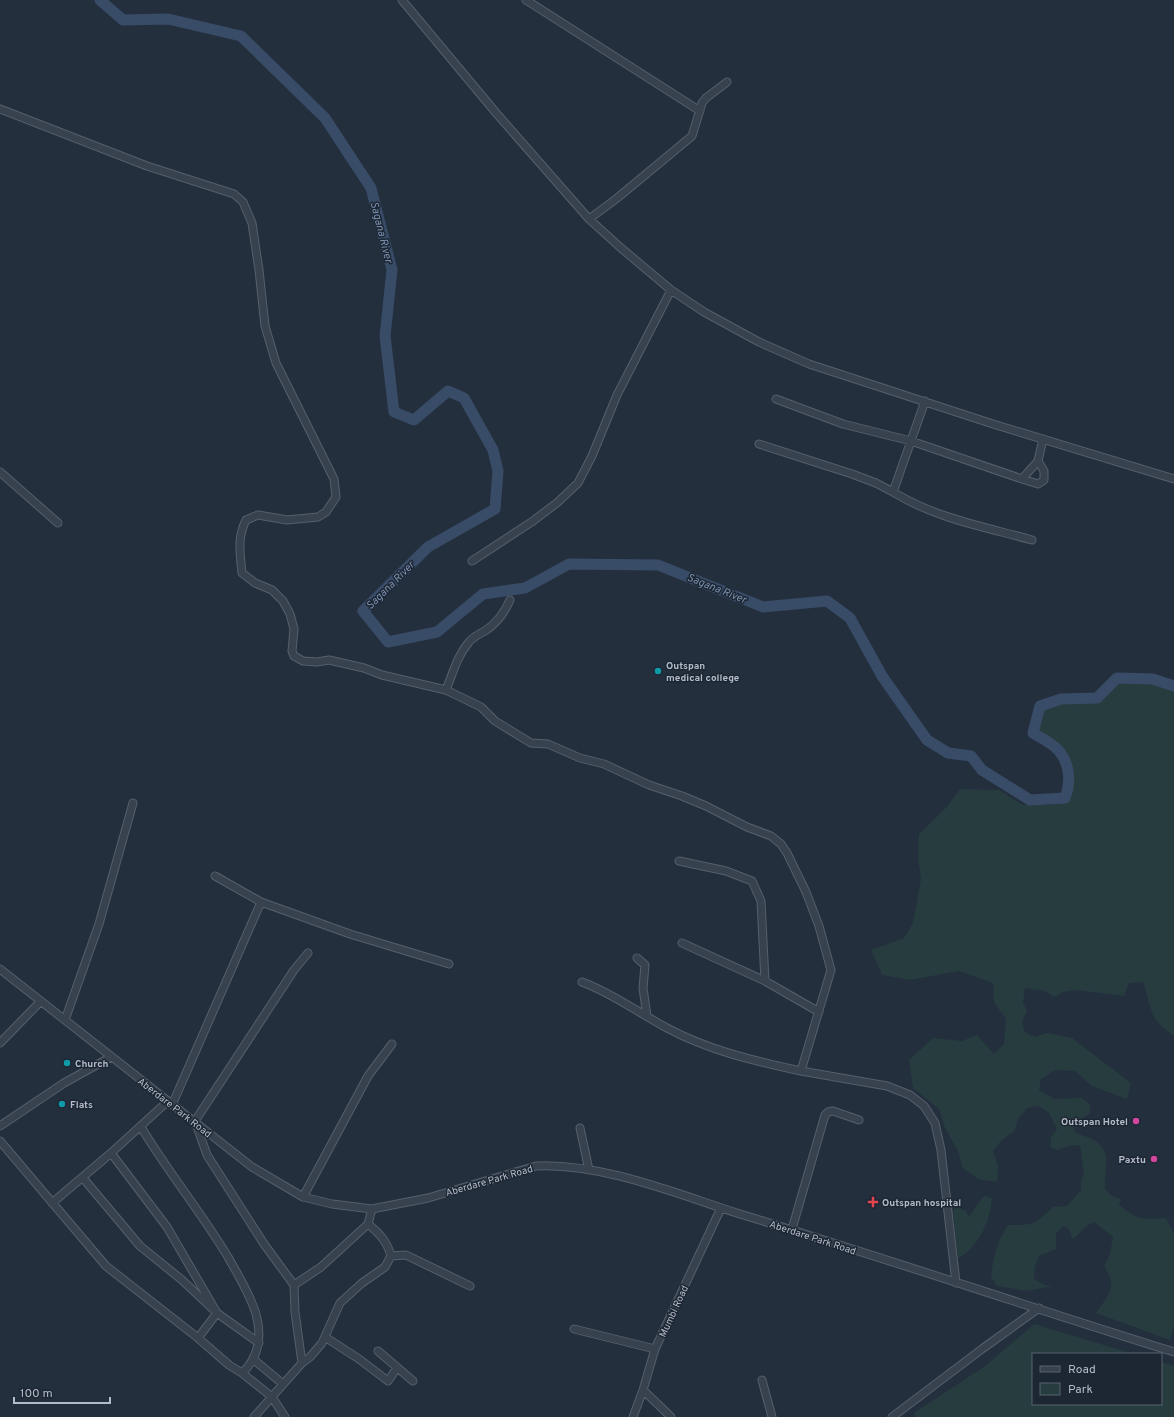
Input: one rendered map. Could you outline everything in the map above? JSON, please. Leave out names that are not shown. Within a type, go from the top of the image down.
[{"type":"street","points":[[402,0],[497,114],[589,219],[671,290],[704,312],[786,354],[842,375],[1174,479]]},
{"type":"street","points":[[526,0],[700,111]]},
{"type":"street","points":[[589,219],[616,199],[692,136],[706,98],[727,82]]},
{"type":"street","points":[[0,109],[147,166],[234,194],[243,202],[252,223],[265,326],[276,363],[334,479],[336,497],[326,512],[318,517],[287,520],[258,515],[246,520],[239,539],[242,573],[255,583],[272,590],[283,601],[290,614],[294,629],[292,651],[294,656],[303,661],[317,662],[329,660],[364,668],[382,675],[446,690],[481,707],[495,721],[532,743],[548,744],[580,758],[604,764],[649,785],[706,806],[741,824],[771,836],[781,844],[806,892],[819,926],[831,970],[801,1071]]},
{"type":"street","points":[[472,561],[533,521],[558,502],[578,483],[592,456],[618,395],[671,290]]},
{"type":"street","points":[[776,399],[843,424],[911,441],[1038,484],[1044,480],[1044,471],[1038,461]]},
{"type":"street","points":[[893,492],[925,401]]},
{"type":"street","points":[[1022,479],[1038,461],[1043,439]]},
{"type":"street","points":[[759,444],[876,482],[922,508],[1032,540]]},
{"type":"street","points":[[0,472],[58,523]]},
{"type":"street","points":[[446,690],[458,657],[464,647],[471,640],[494,625],[504,613],[510,600]]},
{"type":"street","points":[[65,1020],[99,924],[133,803]]},
{"type":"street","points":[[679,861],[726,871],[752,882],[761,901],[765,981]]},
{"type":"street","points":[[215,876],[261,902],[350,934],[449,964]]},
{"type":"street","points":[[52,1203],[170,1103],[261,902]]},
{"type":"street","points":[[682,943],[765,981],[819,1012]]},
{"type":"street","points":[[302,1363],[295,1312],[294,1285],[264,1244],[207,1155],[194,1121],[294,970],[308,953]]},
{"type":"street","points":[[637,958],[645,966],[643,988],[647,1016]]},
{"type":"street","name":"Aberdare Park Road","points":[[0,969],[252,1167],[303,1197],[332,1204],[372,1209],[428,1198],[536,1166],[553,1165],[589,1170],[627,1179],[792,1229],[1174,1352]]},
{"type":"street","points":[[582,982],[597,988],[701,1044],[727,1054],[801,1071],[887,1086],[910,1095],[924,1106],[935,1123],[941,1150],[956,1283]]},
{"type":"street","points":[[0,1043],[41,1001]]},
{"type":"street","points":[[303,1197],[368,1076],[392,1044]]},
{"type":"street","points":[[0,1126],[64,1082],[111,1057]]},
{"type":"street","points":[[792,1229],[825,1115],[832,1111],[859,1120]]},
{"type":"street","points":[[141,1128],[162,1162],[216,1238],[236,1270],[250,1297],[256,1315],[259,1343],[253,1359],[242,1373]]},
{"type":"street","points":[[580,1128],[589,1170]]},
{"type":"street","points":[[0,1141],[106,1266],[198,1338],[229,1365],[242,1373],[272,1397],[285,1417]]},
{"type":"street","points":[[111,1153],[167,1227],[217,1312]]},
{"type":"street","points":[[83,1178],[140,1246],[217,1312],[259,1343]]},
{"type":"street","name":"Mumbi Road","points":[[633,1417],[644,1390],[655,1349],[721,1208]]},
{"type":"street","points":[[294,1285],[322,1267],[368,1224],[372,1209]]},
{"type":"street","points":[[254,1417],[302,1363],[310,1358],[325,1337],[340,1303],[362,1283],[385,1267],[391,1256],[388,1247],[380,1234],[368,1224]]},
{"type":"street","points":[[391,1256],[406,1255],[470,1286]]},
{"type":"street","points":[[892,1417],[1039,1308]]},
{"type":"street","points":[[198,1338],[217,1312]]},
{"type":"street","points":[[574,1329],[655,1349]]},
{"type":"street","points":[[325,1337],[359,1359],[388,1381],[397,1368]]},
{"type":"street","points":[[378,1351],[413,1381]]},
{"type":"street","points":[[253,1359],[283,1384]]},
{"type":"street","points":[[762,1380],[772,1417]]},
{"type":"street","points":[[644,1390],[671,1417]]},
{"type":"green space","points":[[1117,678],[1153,679],[1174,686],[1174,1036],[1159,1024],[1155,1018],[1143,982],[1129,983],[1124,996],[1077,990],[1063,992],[1054,997],[1045,991],[1025,988],[1023,1003],[1027,1011],[1022,1022],[1025,1032],[1035,1037],[1047,1033],[1072,1038],[1131,1083],[1127,1099],[1092,1086],[1075,1071],[1055,1070],[1041,1079],[1039,1090],[1055,1099],[1082,1098],[1090,1104],[1090,1113],[1074,1124],[1074,1131],[1094,1140],[1104,1150],[1106,1156],[1105,1189],[1112,1196],[1121,1199],[1119,1205],[1131,1214],[1146,1219],[1166,1218],[1174,1233],[1174,1325],[1170,1340],[1096,1313],[1105,1301],[1110,1290],[1110,1280],[1104,1266],[1110,1254],[1113,1237],[1094,1222],[1073,1239],[1068,1228],[1064,1226],[1056,1233],[1056,1249],[1039,1256],[1035,1267],[1034,1279],[1044,1285],[1053,1286],[1026,1291],[997,1286],[991,1277],[993,1263],[998,1244],[1008,1225],[1033,1223],[1053,1207],[1067,1206],[1081,1190],[1081,1180],[1084,1175],[1080,1145],[1069,1146],[1058,1150],[1050,1147],[1051,1137],[1057,1129],[1049,1113],[1039,1106],[1027,1108],[1019,1118],[1014,1131],[1001,1141],[993,1151],[998,1165],[997,1182],[978,1179],[963,1168],[957,1149],[945,1128],[939,1109],[913,1088],[909,1060],[933,1038],[962,1041],[977,1035],[994,1054],[1004,1044],[1006,1019],[994,1002],[993,983],[959,971],[910,980],[882,975],[871,950],[904,938],[913,923],[921,879],[918,857],[919,834],[947,807],[960,789],[999,790],[1023,805],[1051,805],[1065,798],[1069,780],[1063,756],[1047,741],[1033,733],[1040,706],[1061,699],[1097,698]]},
{"type":"green space","points":[[985,1196],[992,1198],[986,1224],[972,1248],[958,1258],[953,1209],[959,1208],[966,1211],[969,1217]]},
{"type":"green space","points":[[1034,1324],[1131,1353],[1032,1353],[1032,1405],[1162,1405],[1162,1362],[1174,1366],[1174,1417],[916,1417],[914,1413],[985,1366]]},
{"type":"waterway","name":"Sagana River","points":[[100,0],[123,20],[168,19],[241,36],[325,118],[371,188],[392,270],[385,336],[394,412],[414,420],[448,391],[464,398],[493,450],[498,471],[495,509],[428,547],[363,611],[388,642],[437,632],[483,594],[525,588],[569,564],[658,565],[763,607],[827,601],[850,618],[882,676],[927,740],[948,753],[971,756],[982,770],[1030,800],[1065,798],[1069,780],[1063,756],[1054,746],[1033,733],[1040,706],[1061,699],[1097,698],[1117,678],[1153,679],[1174,686]]},
{"type":"place","name":"Outspan medical college","points":[[658,671]]},
{"type":"place","name":"Church","points":[[67,1063]]},
{"type":"place","name":"Flats","points":[[62,1104]]},
{"type":"place","name":"Outspan Hotel","points":[[1136,1121]]},
{"type":"place","name":"Paxtu","points":[[1154,1159]]},
{"type":"place","name":"Outspan hospital","points":[[873,1202]]}]
